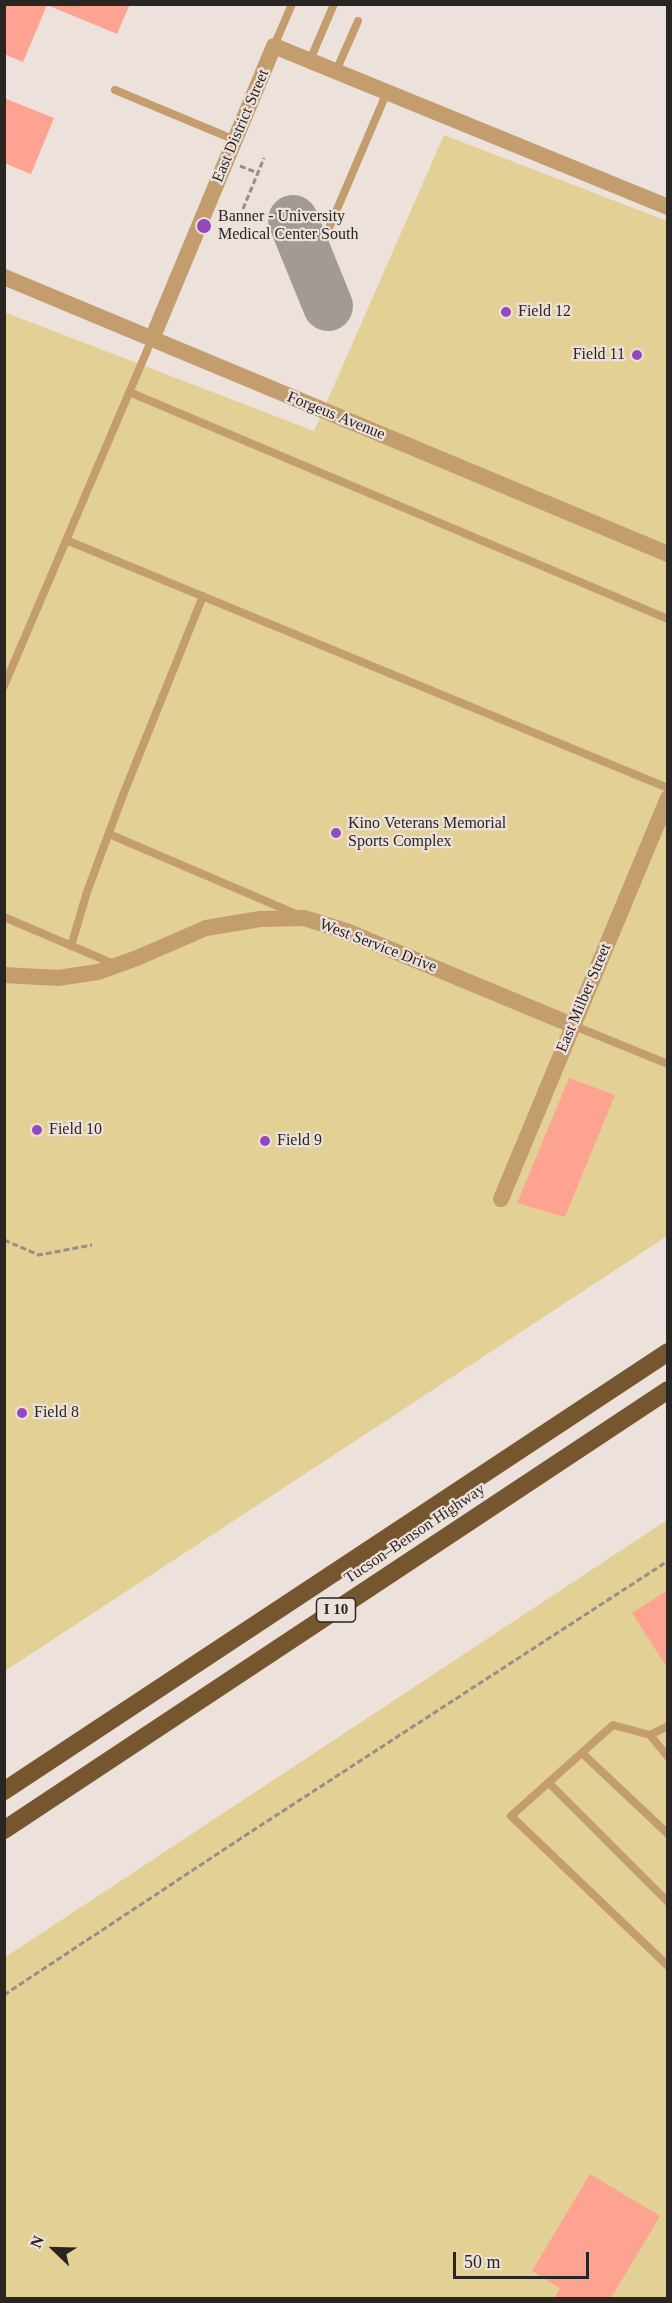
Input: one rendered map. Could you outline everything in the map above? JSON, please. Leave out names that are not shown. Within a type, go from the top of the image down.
[{"type":"highway","name":"Tucson–Benson Highway","points":[[4,1791],[668,1352]]},
{"type":"highway","name":"Tucson–Benson Highway","points":[[4,1830],[668,1390]]},
{"type":"street","points":[[274,46],[668,207]]},
{"type":"street","name":"East District Street","points":[[152,339],[274,46]]},
{"type":"street","name":"Forgeus Avenue","points":[[4,277],[668,554]]},
{"type":"street","name":"East Milber Street","points":[[501,1199],[668,798]]},
{"type":"street","name":"West Service Drive","points":[[4,975],[58,978],[98,972],[206,928],[260,919],[304,918],[346,931],[572,1025]]},
{"type":"lane","points":[[274,46],[292,4]]},
{"type":"lane","points":[[310,60],[334,4]]},
{"type":"lane","points":[[336,71],[358,21]]},
{"type":"lane","points":[[115,90],[235,140]]},
{"type":"lane","points":[[329,228],[387,92]]},
{"type":"lane","points":[[4,687],[152,339]]},
{"type":"lane","points":[[129,392],[668,619]]},
{"type":"lane","points":[[66,540],[668,788]]},
{"type":"lane","points":[[71,946],[109,834],[203,596]]},
{"type":"lane","points":[[109,834],[304,918]]},
{"type":"lane","points":[[4,917],[117,965]]},
{"type":"lane","points":[[572,1025],[668,1064]]},
{"type":"lane","points":[[668,1757],[650,1735],[614,1725],[511,1816],[668,1966]]},
{"type":"lane","points":[[650,1735],[668,1726]]},
{"type":"lane","points":[[582,1753],[668,1834]]},
{"type":"lane","points":[[549,1783],[668,1902]]},
{"type":"path","points":[[243,209],[264,158]]},
{"type":"path","points":[[4,1240],[39,1255],[92,1245]]},
{"type":"path","points":[[4,1995],[668,1561]]},
{"type":"shaded area","name":"Kino Veterans Memorial Sports Complex","points":[[444,135],[667,221],[667,1236],[5,1671],[4,312],[314,431]]},
{"type":"shaded area","points":[[667,1520],[667,2298],[5,2298],[4,1958]]},
{"type":"building","points":[[4,4],[130,4],[117,34],[47,5],[23,62],[4,54]]},
{"type":"building","points":[[4,98],[54,118],[31,174],[4,163]]},
{"type":"building","points":[[569,1078],[615,1095],[565,1217],[517,1203]]},
{"type":"building","points":[[668,1590],[668,1669],[632,1613]]},
{"type":"building","points":[[590,2174],[660,2216],[611,2298],[554,2298],[560,2288],[532,2271]]},
{"type":"taxiway","points":[[293,220],[328,306]]},
{"type":"place","name":"Banner - University Medical Center South","points":[[204,226]]},
{"type":"place","name":"Field 12","points":[[506,312]]},
{"type":"place","name":"Field 11","points":[[637,355]]},
{"type":"place","name":"Kino Veterans Memorial Sports Complex","points":[[336,833]]},
{"type":"place","name":"Field 10","points":[[37,1130]]},
{"type":"place","name":"Field 9","points":[[265,1141]]},
{"type":"place","name":"Field 8","points":[[22,1413]]}]
